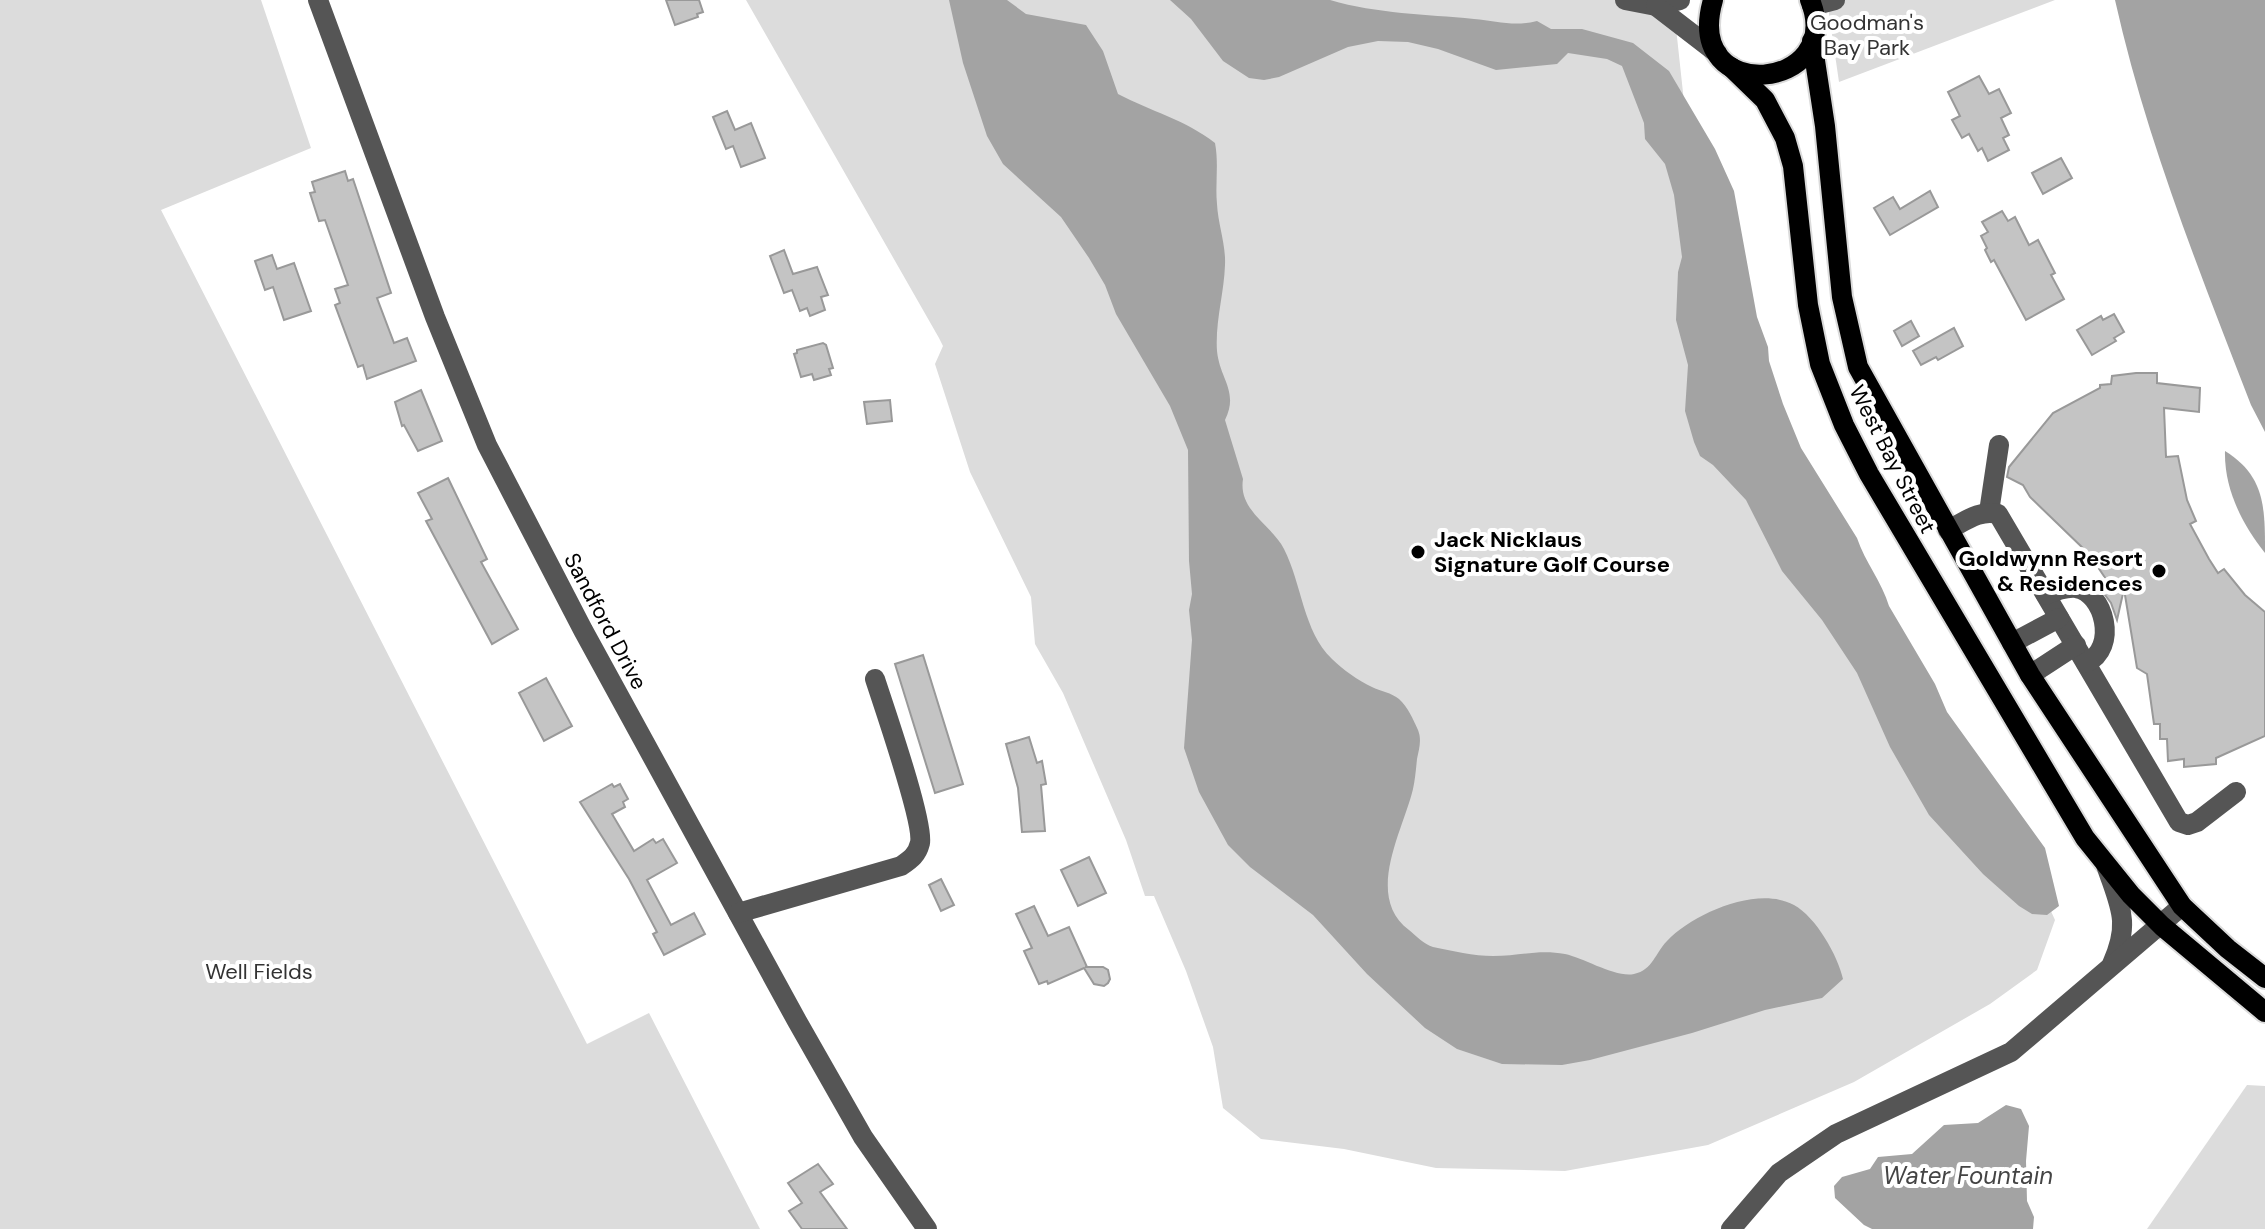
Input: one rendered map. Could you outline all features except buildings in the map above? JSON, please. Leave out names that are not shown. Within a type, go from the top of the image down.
[{"type":"main road","points":[[1713,0],[1708,29],[1724,60],[1750,75],[1779,74],[1798,62],[1812,41]]},
{"type":"main road","name":"West Bay Street","points":[[1811,3],[1812,41],[1825,126],[1842,297],[1858,367],[2030,675],[2182,906],[2265,978]]},
{"type":"main road","name":"West Bay Street","points":[[1724,60],[1765,100],[1785,138],[1793,166],[1808,305],[1820,364],[1844,425],[1869,474],[2085,838],[2162,926],[2265,1012]]},
{"type":"street","name":"Sandford Drive","points":[[318,0],[435,317],[487,445],[583,630],[863,1137],[927,1229]]},
{"type":"street","points":[[1625,0],[1656,6],[1680,0]]},
{"type":"street","points":[[1811,3],[1835,0]]},
{"type":"street","points":[[1656,6],[1724,60]]},
{"type":"street","points":[[1989,512],[1999,445]]},
{"type":"street","points":[[1948,530],[1989,512],[1998,514],[2179,822],[2188,825],[2197,822],[2236,792]]},
{"type":"street","points":[[2030,675],[2081,654],[2096,659],[2103,649],[2106,630],[2099,610],[2089,595],[2079,588],[2061,589],[2046,595]]},
{"type":"street","points":[[2012,643],[2059,618]]},
{"type":"street","points":[[738,913],[901,866],[916,855],[921,839],[915,810],[875,679]]},
{"type":"street","points":[[2106,864],[2123,916],[2124,932],[2111,968]]},
{"type":"street","points":[[1731,1229],[1779,1173],[1836,1134],[2011,1052],[2182,906]]},
{"type":"green space","name":"Well Fields","points":[[0,0],[261,0],[311,148],[161,210],[587,1044],[649,1013],[760,1229],[0,1229]]},
{"type":"green space","name":"Jack Nicklaus Signature Golf Course","points":[[746,0],[1673,0],[1697,222],[1724,353],[2033,872],[2055,920],[2037,970],[1990,1004],[1854,1082],[1708,1145],[1565,1171],[1436,1168],[1344,1149],[1261,1139],[1223,1108],[1213,1047],[1186,971],[1154,896],[1145,896],[1126,840],[1063,693],[1035,644],[1031,597],[970,472],[935,364],[943,346]]},
{"type":"green space","name":"Goodman's Bay Park","points":[[1827,0],[2055,0],[1839,82]]},
{"type":"green space","points":[[2247,1085],[2265,1086],[2265,1229],[2147,1229]]},
{"type":"water","points":[[949,0],[1007,0],[1026,14],[1086,25],[1103,51],[1118,94],[1180,122],[1215,143],[1217,204],[1225,257],[1217,351],[1230,401],[1225,420],[1243,479],[1246,500],[1284,549],[1309,621],[1322,648],[1356,678],[1399,699],[1410,713],[1419,734],[1413,789],[1390,862],[1389,900],[1396,916],[1417,937],[1433,947],[1486,956],[1556,953],[1609,970],[1634,974],[1645,969],[1678,931],[1709,912],[1744,900],[1779,900],[1794,905],[1810,918],[1836,959],[1843,979],[1822,998],[1765,1010],[1590,1060],[1562,1065],[1502,1064],[1457,1049],[1425,1028],[1367,974],[1313,915],[1250,867],[1228,845],[1199,792],[1184,748],[1192,640],[1188,450],[1170,406],[1116,314],[1105,285],[1089,258],[1061,217],[1003,164],[987,136],[963,63]]},
{"type":"water","points":[[1170,0],[1330,0],[1402,13],[1513,24],[1537,21],[1551,29],[1582,29],[1633,43],[1669,71],[1715,149],[1734,191],[1757,317],[1783,404],[1801,448],[1857,538],[1889,606],[1935,684],[1947,712],[2045,848],[2059,906],[2047,915],[2032,914],[2019,906],[1983,874],[1929,815],[1890,747],[1857,673],[1822,620],[1782,571],[1746,500],[1713,465],[1700,456],[1685,411],[1688,365],[1676,320],[1678,272],[1682,257],[1674,195],[1665,164],[1645,139],[1644,123],[1622,66],[1607,59],[1568,53],[1557,64],[1496,70],[1438,49],[1408,42],[1378,41],[1348,47],[1279,77],[1264,80],[1249,78],[1223,61],[1191,19]]},
{"type":"water","points":[[2115,0],[2265,0],[2265,432],[2251,405],[2158,154]]},
{"type":"water","points":[[2225,451],[2248,471],[2260,494],[2265,553],[2236,505],[2225,465]]},
{"type":"water","name":"Water Fountain","points":[[2006,1105],[2021,1109],[2029,1126],[2027,1201],[2034,1217],[2033,1229],[1872,1229],[1835,1198],[1834,1186],[1842,1177],[1870,1169],[1878,1157],[1912,1154],[1944,1125],[1978,1123]]},
{"type":"place","name":"Jack Nicklaus Signature Golf Course","points":[[1418,552]]},
{"type":"place","name":"Goldwynn Resort & Residences","points":[[2159,571]]}]
